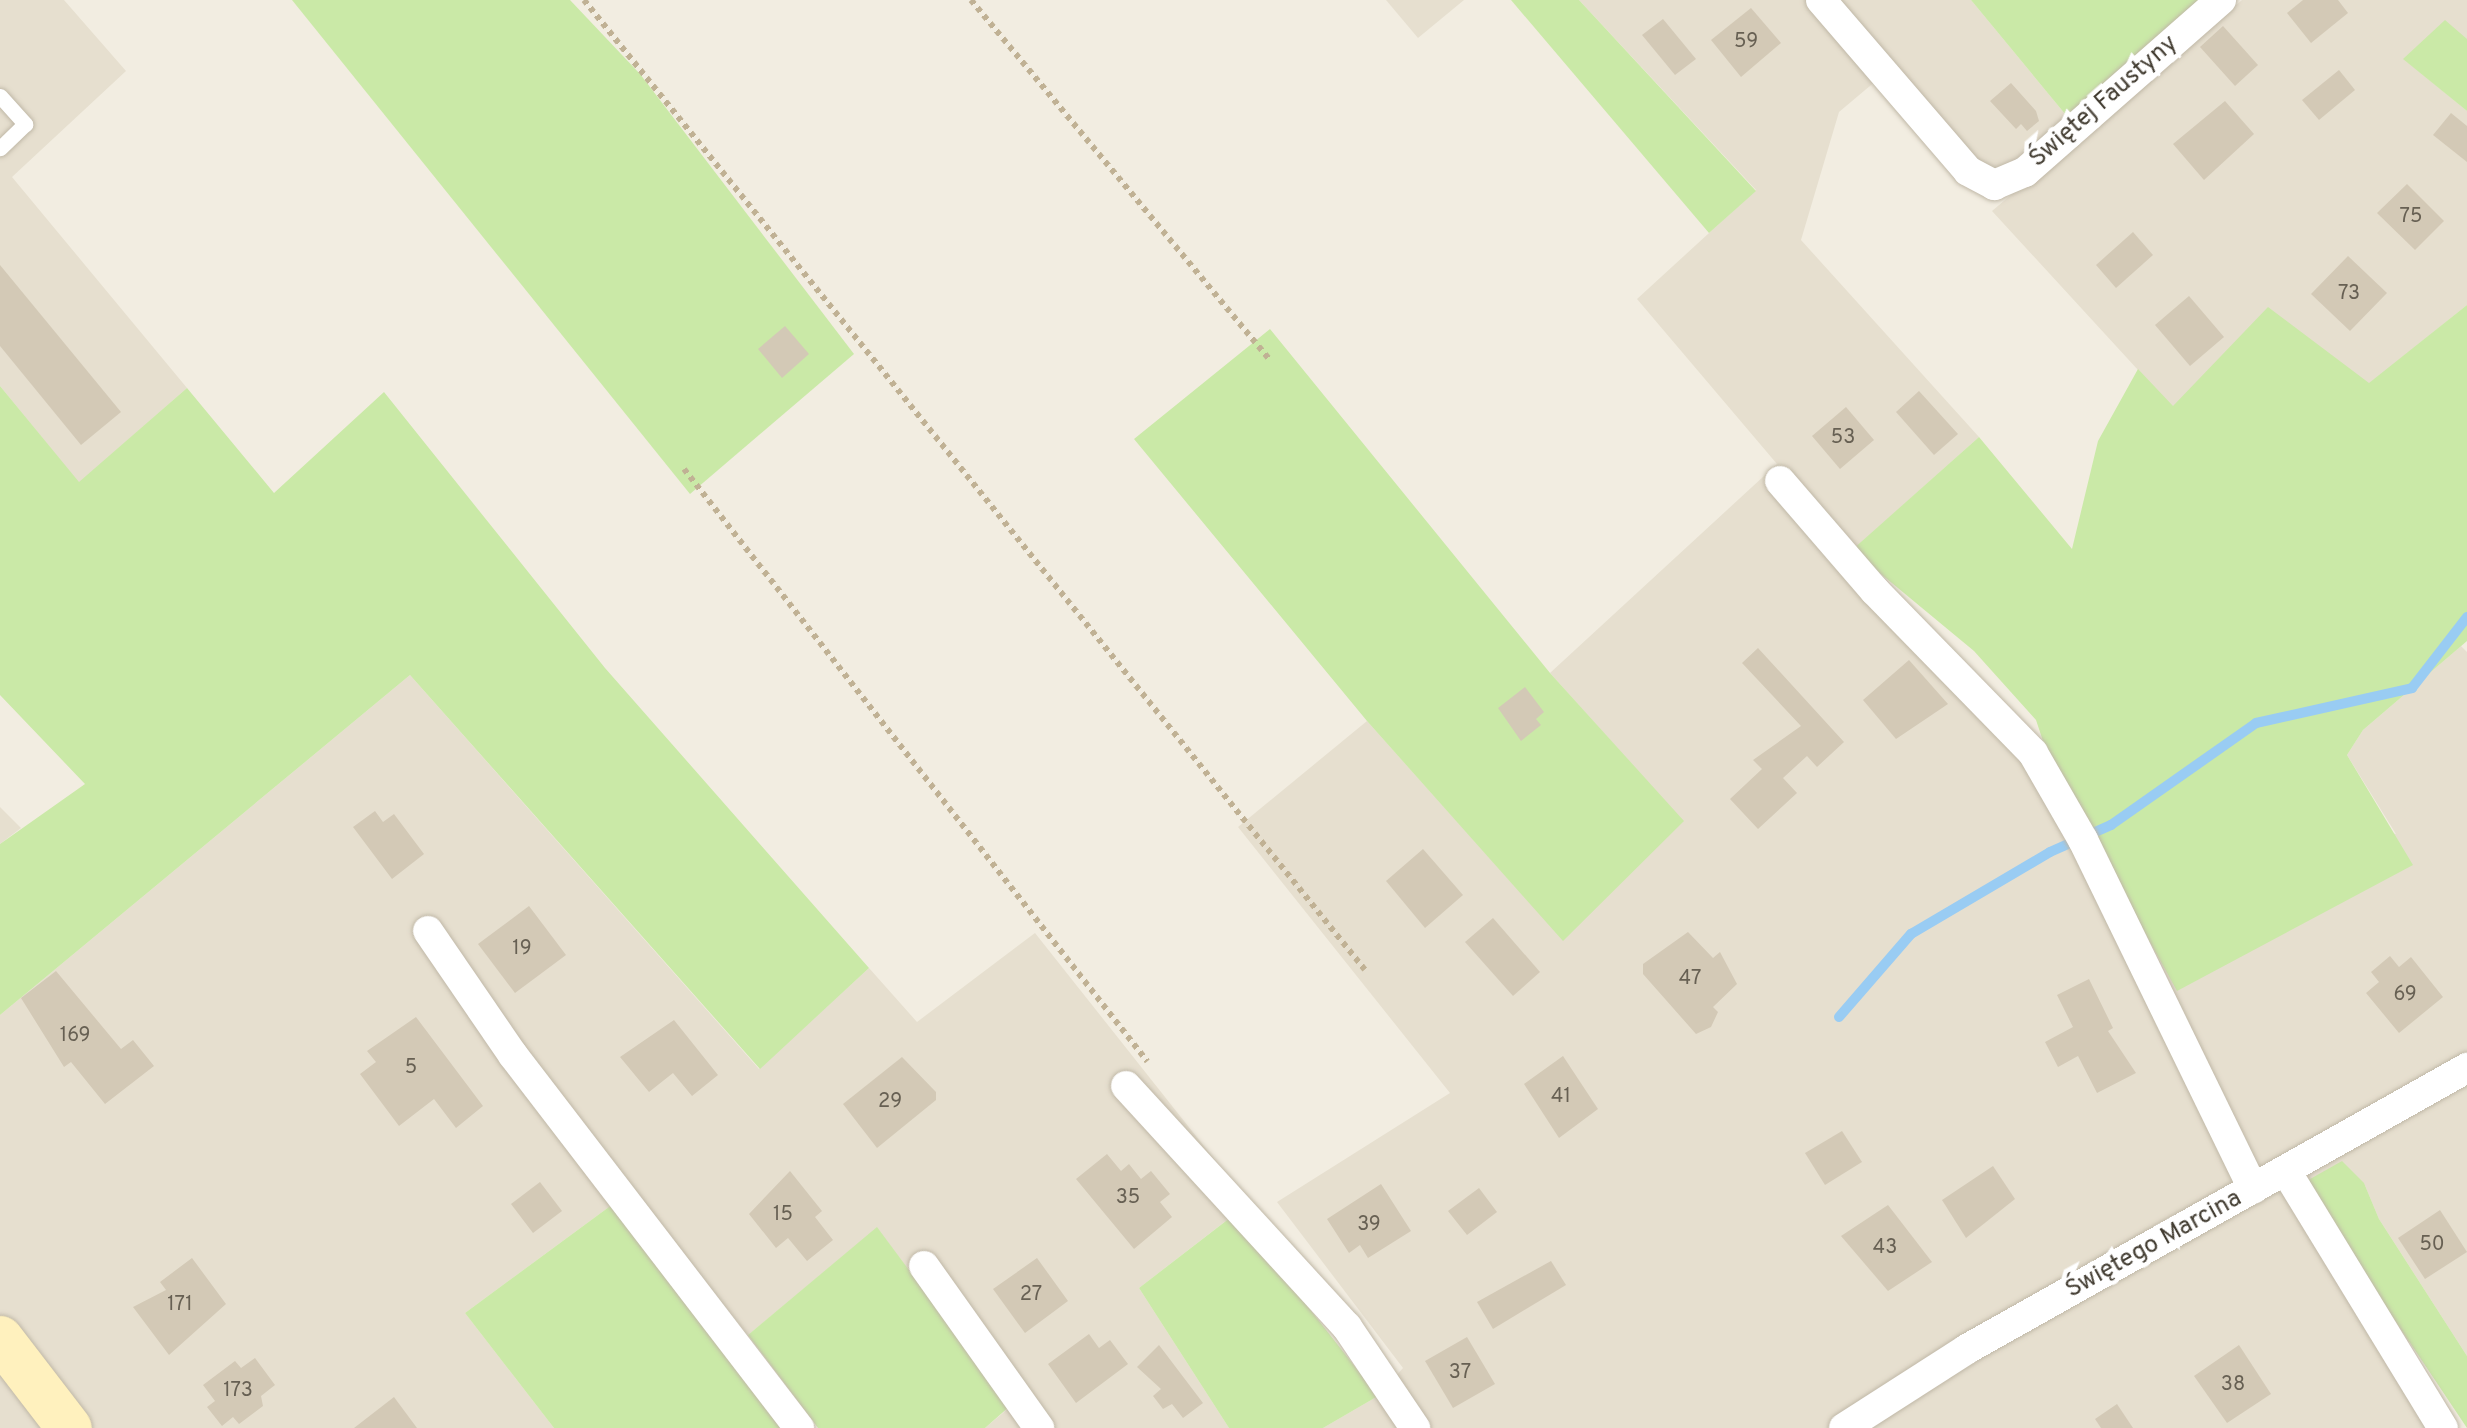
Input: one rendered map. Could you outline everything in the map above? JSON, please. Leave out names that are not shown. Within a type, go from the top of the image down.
[{"type":"street","name":"Świętej Faustyny","points":[[1821,0],[1968,171],[1994,185],[2024,172],[2220,0]]},
{"type":"street","points":[[1780,481],[1875,591],[2033,753],[2083,840],[2253,1189]]},
{"type":"street","points":[[428,932],[513,1055],[799,1428]]},
{"type":"street","points":[[2421,1096],[2467,1048]]},
{"type":"street","name":"Świętego Marcina","points":[[1844,1428],[1967,1349],[2467,1068]]},
{"type":"street","points":[[1126,1086],[1347,1327],[1415,1428]]},
{"type":"street","points":[[2286,1171],[2443,1428]]},
{"type":"street","points":[[924,1266],[1039,1428]]},
{"type":"street","points":[[0,1338],[69,1428]]},
{"type":"lane","points":[[0,96],[25,124],[0,148]]},
{"type":"path","points":[[584,0],[1365,970]]},
{"type":"path","points":[[971,0],[1270,361]]},
{"type":"path","points":[[684,468],[725,530],[1156,1073]]},
{"type":"shaded area","points":[[0,0],[64,0],[126,71],[12,177],[187,388],[79,483],[0,386]]},
{"type":"shaded area","points":[[1386,0],[1464,0],[1418,38]]},
{"type":"shaded area","points":[[1579,0],[1971,0],[2070,120],[2009,170],[1985,172],[1896,64],[1839,112],[1801,240],[1979,437],[1853,550],[2049,759],[2396,834],[2347,755],[2363,730],[2461,646],[2467,652],[2467,1356],[2379,1219],[2364,1183],[2433,1428],[1323,1428],[1378,1396],[1403,1368],[1277,1202],[1450,1093],[1238,827],[1367,721],[1563,940],[1683,821],[1550,673],[1777,464],[1637,299],[1756,190]]},
{"type":"shaded area","points":[[2242,0],[2467,0],[2467,39],[2404,59],[2467,111],[2467,305],[2369,384],[2172,407],[1992,211]]},
{"type":"shaded area","points":[[410,675],[759,1069],[869,968],[917,1022],[1035,933],[1249,1203],[1139,1288],[1229,1428],[985,1428],[1010,1407],[877,1228],[748,1335],[632,1190],[465,1313],[554,1428],[0,1428],[0,1015]]},
{"type":"shaded area","points":[[0,807],[21,828],[0,844]]},
{"type":"green space","points":[[292,0],[570,0],[640,74],[854,354],[690,494]]},
{"type":"green space","points":[[1511,0],[1579,0],[1756,191],[1709,233]]},
{"type":"green space","points":[[1971,0],[2202,0],[2070,120]]},
{"type":"green space","points":[[2445,20],[2467,39],[2467,111],[2403,59]]},
{"type":"green space","points":[[2467,305],[2467,641],[2363,730],[2347,755],[2413,865],[2177,991],[2049,759],[2036,720],[1974,651],[1852,550],[1979,437],[2072,549],[2098,441],[2138,369],[2173,406],[2268,307],[2369,383]]},
{"type":"green space","points":[[1270,329],[1550,673],[1684,821],[1563,941],[1367,721],[1134,439]]},
{"type":"green space","points":[[0,386],[79,482],[187,388],[274,493],[384,392],[605,668],[869,968],[760,1069],[410,675],[0,1015],[0,844],[85,784],[0,695]]},
{"type":"green space","points":[[2342,1161],[2364,1183],[2379,1219],[2467,1356],[2467,1428],[2303,1183]]},
{"type":"green space","points":[[613,1204],[781,1428],[554,1428],[465,1313]]},
{"type":"green space","points":[[1235,1214],[1378,1396],[1323,1428],[1229,1428],[1139,1288]]},
{"type":"green space","points":[[877,1227],[1010,1406],[985,1428],[818,1428],[748,1335]]},
{"type":"building","points":[[2303,0],[2338,0],[2348,13],[2311,43],[2287,13]]},
{"type":"building","points":[[1751,8],[1781,43],[1741,77],[1711,40]]},
{"type":"building","points":[[1663,19],[1696,59],[1675,75],[1642,35]]},
{"type":"building","points":[[2223,26],[2258,65],[2235,86],[2200,47]]},
{"type":"building","points":[[2339,70],[2355,90],[2319,120],[2302,100]]},
{"type":"building","points":[[2011,83],[2036,111],[2039,121],[2027,131],[2021,124],[2016,129],[1990,101]]},
{"type":"building","points":[[2225,101],[2254,134],[2204,180],[2173,144]]},
{"type":"building","points":[[2451,113],[2467,126],[2467,162],[2433,135]]},
{"type":"building","points":[[2407,184],[2444,221],[2415,250],[2377,213]]},
{"type":"building","points":[[2133,232],[2153,255],[2116,288],[2096,265]]},
{"type":"building","points":[[2348,256],[2387,293],[2350,331],[2311,294]]},
{"type":"building","points":[[0,265],[121,412],[81,445],[0,346]]},
{"type":"building","points":[[2189,296],[2224,337],[2190,366],[2155,325]]},
{"type":"building","points":[[785,326],[809,354],[782,378],[758,349]]},
{"type":"building","points":[[1919,391],[1958,434],[1934,455],[1896,412]]},
{"type":"building","points":[[1846,407],[1874,440],[1840,469],[1812,436]]},
{"type":"building","points":[[1758,648],[1844,742],[1817,767],[1807,756],[1783,778],[1797,793],[1758,829],[1730,799],[1762,769],[1753,760],[1801,726],[1742,663]]},
{"type":"building","points":[[1909,660],[1948,704],[1896,739],[1863,700]]},
{"type":"building","points":[[1525,687],[1544,712],[1536,719],[1541,725],[1521,741],[1498,708]]},
{"type":"building","points":[[375,811],[383,822],[394,814],[424,854],[392,879],[353,827]]},
{"type":"building","points":[[1423,849],[1463,895],[1425,928],[1386,881]]},
{"type":"building","points":[[529,906],[566,955],[515,993],[478,944]]},
{"type":"building","points":[[1493,918],[1540,972],[1513,996],[1465,942]]},
{"type":"building","points":[[1688,932],[1713,958],[1720,952],[1737,984],[1713,1007],[1718,1012],[1711,1027],[1696,1034],[1643,974],[1643,964]]},
{"type":"building","points":[[2390,956],[2399,967],[2411,957],[2443,997],[2399,1033],[2366,993],[2379,982],[2371,972]]},
{"type":"building","points":[[56,971],[121,1049],[133,1040],[154,1066],[105,1104],[71,1062],[64,1067],[21,998]]},
{"type":"building","points":[[2089,979],[2113,1028],[2108,1031],[2136,1073],[2097,1093],[2078,1056],[2058,1067],[2045,1042],[2073,1027],[2057,995]]},
{"type":"building","points":[[416,1017],[483,1106],[456,1128],[434,1099],[399,1126],[360,1074],[376,1062],[367,1051]]},
{"type":"building","points":[[674,1020],[718,1075],[692,1096],[673,1073],[649,1092],[620,1057]]},
{"type":"building","points":[[1563,1056],[1598,1109],[1559,1138],[1524,1084]]},
{"type":"building","points":[[902,1057],[936,1092],[936,1100],[877,1148],[843,1104]]},
{"type":"building","points":[[1842,1131],[1862,1162],[1825,1185],[1805,1153]]},
{"type":"building","points":[[1107,1154],[1121,1171],[1129,1164],[1141,1179],[1151,1171],[1170,1194],[1160,1202],[1172,1217],[1134,1249],[1076,1179]]},
{"type":"building","points":[[1993,1166],[2015,1199],[1966,1238],[1942,1200]]},
{"type":"building","points":[[790,1171],[822,1211],[815,1217],[833,1240],[807,1261],[788,1238],[776,1248],[749,1214]]},
{"type":"building","points":[[540,1182],[562,1211],[533,1233],[511,1204]]},
{"type":"building","points":[[1381,1184],[1411,1231],[1368,1258],[1360,1245],[1349,1253],[1327,1219]]},
{"type":"building","points":[[1479,1188],[1497,1212],[1467,1235],[1448,1211]]},
{"type":"building","points":[[1888,1205],[1932,1262],[1888,1291],[1841,1236]]},
{"type":"building","points":[[2440,1210],[2467,1252],[2425,1279],[2398,1238]]},
{"type":"building","points":[[192,1258],[226,1304],[169,1355],[133,1307],[166,1290],[160,1282]]},
{"type":"building","points":[[1037,1258],[1068,1301],[1025,1333],[993,1289]]},
{"type":"building","points":[[1551,1261],[1566,1285],[1493,1329],[1477,1302]]},
{"type":"building","points":[[1089,1334],[1099,1348],[1110,1340],[1128,1364],[1076,1403],[1048,1364]]},
{"type":"building","points":[[1467,1337],[1495,1384],[1453,1408],[1425,1361]]},
{"type":"building","points":[[1159,1345],[1203,1403],[1183,1418],[1172,1404],[1163,1409],[1153,1396],[1161,1389],[1137,1367]]},
{"type":"building","points":[[2239,1345],[2271,1394],[2227,1423],[2194,1376]]},
{"type":"building","points":[[255,1358],[275,1385],[261,1396],[263,1406],[239,1424],[233,1417],[222,1426],[207,1407],[215,1401],[203,1385],[235,1361],[241,1368]]},
{"type":"building","points":[[394,1397],[417,1428],[354,1428]]},
{"type":"building","points":[[2117,1404],[2133,1428],[2101,1428],[2095,1419]]},
{"type":"waterway","points":[[1839,1017],[1911,934],[2050,852],[2111,825],[2256,723],[2412,688],[2467,617]]}]
